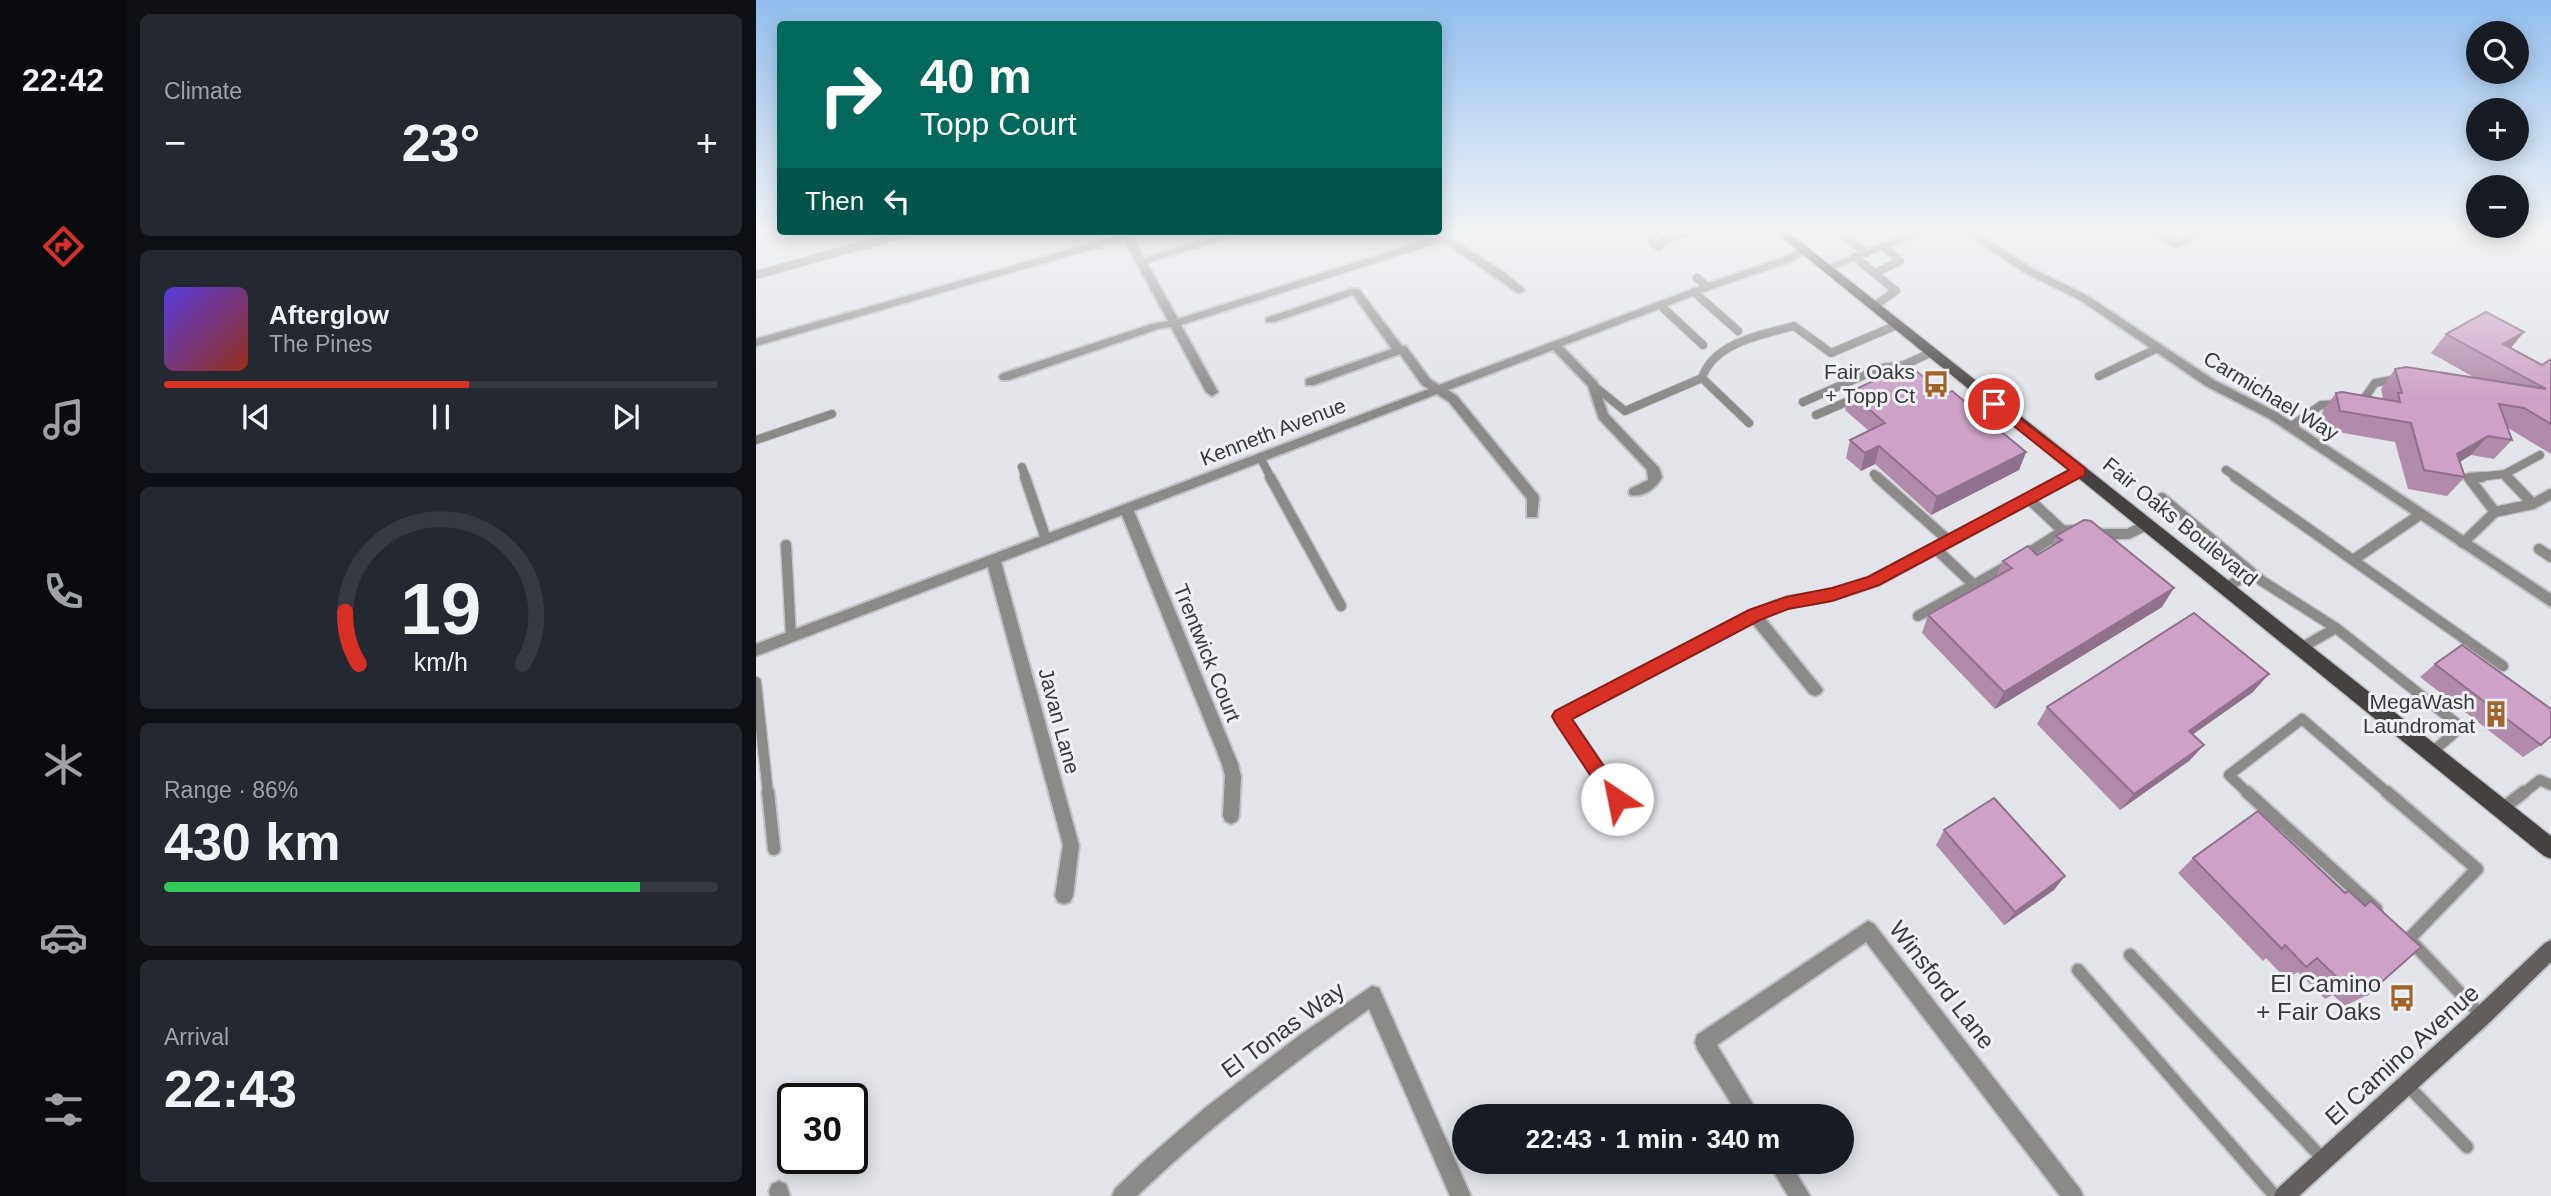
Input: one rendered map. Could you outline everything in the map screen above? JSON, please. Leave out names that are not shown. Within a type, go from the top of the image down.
[{"type":"main road","name":"Fair Oaks Boulevard","points":[[1850,287],[2551,849]]},
{"type":"main road","name":"El Camino Avenue","points":[[2284,1196],[2551,950]]},
{"type":"street","points":[[756,343],[944,287]]},
{"type":"street","points":[[1154,287],[1212,392]]},
{"type":"street","points":[[1005,377],[1156,326],[1174,323],[1288,287]]},
{"type":"street","points":[[1517,287],[1520,290]]},
{"type":"street","name":"Kenneth Avenue","points":[[756,650],[1707,287]]},
{"type":"street","name":"Carmichael Way","points":[[2061,287],[2084,298],[2210,383],[2290,427],[2551,601]]},
{"type":"street","points":[[1270,320],[1355,291],[1399,350]]},
{"type":"street","points":[[1555,345],[1592,384],[1603,416],[1653,468],[1656,477],[1653,483],[1635,492]]},
{"type":"street","points":[[1310,382],[1402,349],[1426,382],[1453,399],[1533,498],[1532,514]]},
{"type":"street","points":[[1617,799],[1561,716],[1754,615],[1786,603],[1854,589],[2080,471]]},
{"type":"street","name":"Trentwick Court","points":[[1126,508],[1230,764],[1233,775],[1231,816]]},
{"type":"street","name":"Javan Lane","points":[[993,559],[1071,845],[1064,896]]},
{"type":"street","points":[[1754,615],[1815,690]]},
{"type":"street","name":"Winsford Lane","points":[[1743,1104],[1704,1042],[1868,930],[2073,1196]]},
{"type":"street","name":"El Tonas Way","points":[[1122,1196],[1214,1111],[1276,1062],[1373,995],[1461,1196]]},
{"type":"street","points":[[1786,1174],[1800,1196]]},
{"type":"lane","points":[[1874,306],[1895,291],[1892,287]]},
{"type":"lane","points":[[1694,292],[1738,331]]},
{"type":"lane","points":[[1660,305],[1703,345]]},
{"type":"lane","points":[[1702,378],[1703,368],[1713,356],[1794,326],[1831,353],[1897,325]]},
{"type":"lane","points":[[2099,376],[2158,348]]},
{"type":"lane","points":[[1803,402],[1880,368],[1903,369],[1930,353]]},
{"type":"lane","points":[[2290,427],[2321,405],[2364,402],[2375,383],[2408,377]]},
{"type":"lane","points":[[1592,384],[1625,411],[1702,378]]},
{"type":"lane","points":[[1702,378],[1749,423]]},
{"type":"lane","points":[[1816,415],[1864,395]]},
{"type":"lane","points":[[756,440],[832,414]]},
{"type":"lane","points":[[2495,512],[2469,478],[2505,474],[2540,455]]},
{"type":"lane","points":[[1260,457],[1313,559],[1341,606]]},
{"type":"lane","points":[[1022,467],[1046,539]]},
{"type":"lane","points":[[2226,470],[2503,666]]},
{"type":"lane","points":[[1874,474],[1949,541]]},
{"type":"lane","points":[[2505,474],[2533,504]]},
{"type":"lane","points":[[2463,542],[2495,512],[2533,504],[2551,494]]},
{"type":"lane","points":[[2162,498],[2251,572],[2336,628],[2461,727],[2431,752]]},
{"type":"lane","points":[[2029,499],[2063,531]]},
{"type":"lane","points":[[2353,560],[2421,514]]},
{"type":"lane","points":[[1918,616],[2063,531],[2077,530],[2107,536],[2128,534],[2147,525]]},
{"type":"lane","points":[[786,545],[791,636]]},
{"type":"lane","points":[[1935,548],[1974,585]]},
{"type":"lane","points":[[2539,549],[2551,557]]},
{"type":"lane","points":[[2226,588],[2251,572]]},
{"type":"lane","points":[[2301,648],[2336,628]]},
{"type":"lane","points":[[756,682],[774,849]]},
{"type":"lane","points":[[2381,914],[2229,775],[2301,719],[2477,869],[2405,935],[2482,1016]]},
{"type":"lane","points":[[2502,809],[2540,780],[2551,785]]},
{"type":"lane","points":[[2130,955],[2323,1160]]},
{"type":"lane","points":[[2078,970],[2275,1196]]},
{"type":"lane","points":[[2407,1085],[2467,1147]]},
{"type":"building","points":[[2486,312],[2524,332],[2503,344],[2542,365],[2551,359],[2551,424],[2524,408],[2499,404],[2512,440],[2488,436],[2457,454],[2465,477],[2424,470],[2411,423],[2340,411],[2336,393],[2342,392],[2400,402],[2398,393],[2402,393],[2395,369],[2406,367],[2546,389],[2446,334]]},
{"type":"building","points":[[1909,365],[1945,395],[1952,391],[2026,452],[1937,497],[1879,446],[1865,453],[1850,440],[1885,423],[1849,392]]},
{"type":"building","points":[[2084,520],[2091,521],[2174,588],[2004,692],[1928,615],[2012,568],[2003,561],[2028,546],[2037,555],[2062,540],[2056,536]]},
{"type":"building","points":[[2194,613],[2269,674],[2189,731],[2204,745],[2134,794],[2047,707]]},
{"type":"building","points":[[2462,645],[2551,709],[2551,736],[2541,745],[2435,664]]},
{"type":"building","points":[[1994,798],[2065,876],[2015,912],[1944,830]]},
{"type":"building","points":[[2258,811],[2345,893],[2349,891],[2365,906],[2371,901],[2421,947],[2367,995],[2353,982],[2347,987],[2317,958],[2306,967],[2285,945],[2282,949],[2193,858]]},
{"type":"place","name":"Fair Oaks + Topp Ct","points":[[1936,384]]},
{"type":"place","name":"MegaWash Laundromat","points":[[2496,714]]},
{"type":"place","name":"El Camino + Fair Oaks","points":[[2402,998]]},
{"type":"route","points":[[1617,799],[1561,716],[1754,615],[1786,603],[1832,595],[1874,581],[2080,471],[1994,404]]}]
